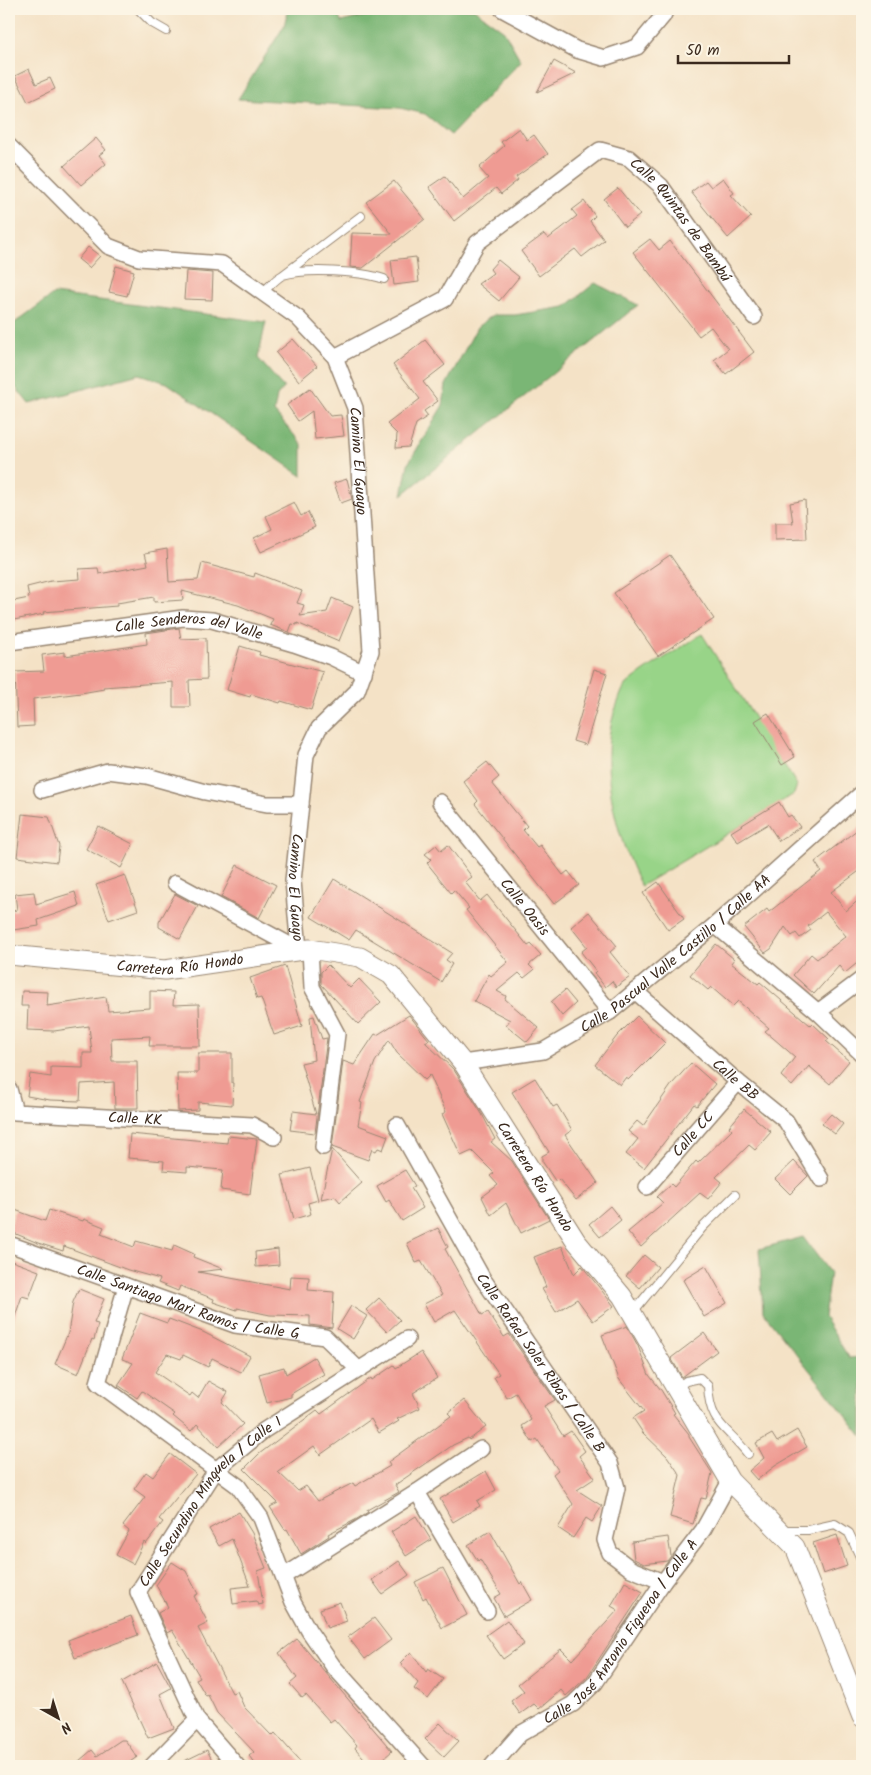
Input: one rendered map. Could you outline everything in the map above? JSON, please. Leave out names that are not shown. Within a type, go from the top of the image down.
[{"type":"street","points":[[502,9],[577,50],[604,58],[637,47],[663,16],[666,9]]},
{"type":"street","name":"Camino El Guayo","points":[[9,146],[108,246],[139,258],[222,264],[298,318],[335,358],[355,408],[371,652],[358,691],[319,728],[306,755],[293,881],[312,987],[337,1034],[322,1147]]},
{"type":"street","name":"Calle Quintas de Bambú","points":[[335,358],[445,299],[478,243],[600,150],[629,158],[661,186],[754,317]]},
{"type":"street","name":"Calle Senderos del Valle","points":[[9,642],[183,618],[212,620],[294,644],[331,657],[364,673]]},
{"type":"street","points":[[42,790],[108,771],[147,776],[205,792],[267,804],[301,804]]},
{"type":"street","name":"Calle Pascual Valle Castillo / Calle AA","points":[[463,1063],[543,1051],[610,1012],[715,925],[862,793]]},
{"type":"street","name":"Calle Oasis","points":[[440,802],[610,1012]]},
{"type":"street","points":[[175,883],[305,949]]},
{"type":"street","points":[[715,925],[818,1012],[862,1054]]},
{"type":"street","name":"Carretera Río Hondo","points":[[9,955],[165,970],[305,949],[360,957],[391,974],[463,1063],[576,1241],[622,1296],[730,1481],[795,1547],[862,1717]]},
{"type":"street","points":[[818,1012],[862,979]]},
{"type":"street","name":"Calle BB","points":[[635,991],[738,1082],[786,1121],[821,1179]]},
{"type":"street","name":"Calle CC","points":[[647,1187],[738,1082]]},
{"type":"street","name":"Calle KK","points":[[9,1089],[16,1112],[252,1125],[274,1137]]},
{"type":"street","name":"Calle Rafael Soler Ribas / Calle B","points":[[397,1125],[483,1279],[610,1462],[617,1488],[605,1540],[610,1552],[631,1569],[663,1582]]},
{"type":"street","name":"Calle Santiago Mari Ramos / Calle G","points":[[9,1244],[234,1325],[325,1337],[358,1369]]},
{"type":"street","points":[[126,1286],[98,1383],[238,1486],[261,1518],[293,1602],[309,1631],[333,1666],[423,1766]]},
{"type":"street","name":"Calle Secundino Minguela / Calle I","points":[[237,1766],[196,1720],[138,1592],[216,1470],[263,1431],[407,1339]]},
{"type":"street","points":[[284,1576],[481,1449]]},
{"type":"street","name":"Calle José Antonio Figueroa / Calle A","points":[[492,1766],[520,1734],[573,1704],[595,1683],[663,1582],[703,1530],[730,1481]]},
{"type":"street","points":[[417,1492],[487,1611]]},
{"type":"street","points":[[152,1766],[196,1720]]},
{"type":"lane","points":[[138,9],[152,22],[166,31]]},
{"type":"lane","points":[[262,293],[281,276],[361,216]]},
{"type":"lane","points":[[281,276],[299,273],[348,272],[370,274],[384,279]]},
{"type":"lane","points":[[632,1313],[702,1228],[735,1195]]},
{"type":"lane","points":[[676,1388],[686,1381],[700,1378],[708,1386],[710,1408],[714,1416],[748,1454]]},
{"type":"lane","points":[[778,1530],[808,1530],[834,1524],[849,1532],[862,1561]]},
{"type":"green space","points":[[288,9],[336,9],[341,22],[394,9],[474,9],[504,31],[521,61],[451,135],[425,114],[400,108],[238,99],[284,26]]},
{"type":"green space","points":[[595,283],[638,305],[402,495],[408,464],[443,405],[446,385],[477,327],[493,315],[515,315],[565,307]]},
{"type":"green space","points":[[54,294],[266,322],[258,358],[284,388],[277,396],[274,412],[302,444],[302,476],[167,383],[139,374],[29,404],[9,379],[9,327]]},
{"type":"green space","points":[[702,634],[797,785],[794,794],[641,886],[623,843],[611,796],[608,747],[611,724],[621,693],[626,685],[653,665]]},
{"type":"green space","points":[[803,1237],[830,1273],[824,1317],[849,1358],[862,1357],[862,1436],[763,1312],[759,1249]]},
{"type":"building","points":[[554,61],[576,73],[537,92]]},
{"type":"building","points":[[29,69],[36,84],[50,78],[55,89],[28,102],[15,76]]},
{"type":"building","points":[[519,128],[527,140],[534,135],[548,154],[516,177],[518,180],[501,194],[496,188],[454,221],[429,187],[445,176],[463,199],[488,178],[479,168],[504,146],[501,142]]},
{"type":"building","points":[[96,138],[106,150],[99,155],[106,164],[81,185],[64,166]]},
{"type":"building","points":[[723,178],[734,193],[731,195],[751,217],[728,238],[691,192],[706,181],[711,187]]},
{"type":"building","points":[[394,181],[425,219],[363,268],[350,267],[352,233],[392,234],[366,202]]},
{"type":"building","points":[[618,188],[640,215],[625,227],[604,199]]},
{"type":"building","points":[[584,201],[595,216],[590,221],[604,240],[582,257],[575,249],[539,276],[521,251],[544,234],[548,239],[577,216],[572,210]]},
{"type":"building","points":[[650,239],[659,250],[670,241],[754,352],[726,374],[714,360],[728,349],[711,327],[699,336],[633,252]]},
{"type":"building","points":[[88,247],[100,256],[89,268],[78,259]]},
{"type":"building","points":[[416,257],[419,282],[394,285],[391,260]]},
{"type":"building","points":[[498,260],[519,277],[499,301],[478,284],[493,273],[490,269]]},
{"type":"building","points":[[116,266],[134,271],[127,296],[109,292]]},
{"type":"building","points":[[186,271],[213,273],[212,300],[184,299]]},
{"type":"building","points":[[293,339],[317,366],[299,381],[276,353]]},
{"type":"building","points":[[425,340],[445,365],[423,382],[438,401],[424,411],[428,416],[416,424],[409,447],[396,448],[397,434],[387,424],[420,399],[393,365]]},
{"type":"building","points":[[310,388],[330,416],[341,415],[344,436],[315,439],[312,411],[298,421],[287,405]]},
{"type":"building","points":[[347,479],[352,499],[341,503],[334,483]]},
{"type":"building","points":[[805,500],[807,539],[775,540],[775,523],[793,523],[790,503]]},
{"type":"building","points":[[294,502],[301,516],[308,512],[315,527],[261,552],[254,538],[272,529],[266,516]]},
{"type":"building","points":[[167,549],[169,582],[198,580],[202,563],[254,577],[255,573],[302,591],[297,603],[304,605],[300,616],[327,612],[332,598],[353,607],[339,641],[297,623],[297,625],[292,624],[289,632],[270,625],[273,619],[238,605],[182,591],[183,600],[154,602],[154,597],[117,603],[117,606],[43,612],[44,614],[9,621],[9,602],[29,598],[27,587],[51,581],[80,579],[79,569],[98,568],[99,574],[148,565],[145,553]]},
{"type":"building","points":[[670,555],[714,619],[658,656],[614,593]]},
{"type":"building","points":[[179,628],[181,639],[206,638],[207,679],[189,680],[190,707],[173,707],[173,682],[103,687],[104,689],[33,699],[34,726],[17,727],[15,672],[44,671],[42,655],[65,652],[65,656],[147,644],[146,633]]},
{"type":"building","points":[[240,646],[260,652],[259,655],[323,672],[311,710],[281,701],[280,703],[251,694],[250,697],[227,690]]},
{"type":"building","points":[[594,669],[607,673],[586,745],[573,741]]},
{"type":"building","points":[[768,713],[795,757],[782,765],[755,721]]},
{"type":"building","points":[[487,762],[499,777],[492,783],[527,826],[523,830],[537,847],[540,845],[563,875],[568,871],[579,885],[554,904],[475,804],[478,801],[463,781]]},
{"type":"building","points":[[779,802],[788,817],[791,815],[800,827],[779,841],[768,824],[738,842],[731,832]]},
{"type":"building","points":[[22,814],[49,817],[59,846],[57,862],[17,857]]},
{"type":"building","points":[[98,826],[133,844],[121,868],[86,849]]},
{"type":"building","points":[[862,826],[862,869],[831,892],[846,911],[862,897],[862,959],[845,973],[839,966],[814,994],[793,975],[811,954],[817,959],[846,936],[826,912],[808,926],[811,930],[800,938],[796,933],[792,936],[785,927],[771,949],[765,953],[744,927],[767,909],[769,912],[821,871],[815,862]]},
{"type":"building","points":[[436,845],[441,851],[448,845],[472,877],[465,882],[480,901],[487,895],[528,946],[531,944],[541,955],[529,965],[534,970],[524,978],[519,973],[497,991],[506,996],[505,999],[539,1028],[527,1042],[506,1025],[510,1020],[474,1001],[489,974],[491,976],[508,962],[466,910],[469,908],[454,890],[451,893],[427,863],[431,859],[425,854]]},
{"type":"building","points":[[237,865],[276,885],[259,918],[221,897]]},
{"type":"building","points":[[125,875],[138,910],[109,920],[96,885]]},
{"type":"building","points":[[334,879],[452,953],[446,960],[452,964],[441,982],[356,930],[349,940],[311,917]]},
{"type":"building","points":[[658,882],[684,919],[668,930],[643,893]]},
{"type":"building","points":[[34,892],[36,904],[75,892],[79,906],[38,920],[39,926],[13,930],[10,911],[17,910],[15,894]]},
{"type":"building","points":[[175,894],[198,906],[180,939],[159,927],[159,922]]},
{"type":"building","points":[[589,912],[617,946],[610,952],[630,977],[616,987],[612,981],[605,987],[594,973],[596,971],[581,952],[587,947],[571,927]]},
{"type":"building","points":[[716,944],[734,959],[731,963],[758,984],[760,982],[810,1025],[812,1023],[829,1039],[826,1041],[849,1061],[830,1084],[809,1066],[792,1086],[781,1076],[795,1057],[765,1031],[769,1028],[738,1001],[733,1006],[711,987],[708,990],[690,975]]},
{"type":"building","points":[[328,965],[350,988],[359,979],[381,1002],[358,1024],[321,984],[321,972]]},
{"type":"building","points":[[285,966],[302,1026],[274,1035],[261,998],[257,999],[250,978]]},
{"type":"building","points":[[565,990],[576,1003],[562,1016],[551,1002]]},
{"type":"building","points":[[22,991],[48,992],[47,1006],[106,997],[108,1011],[150,1008],[150,991],[174,992],[173,1005],[199,1004],[200,1046],[149,1046],[150,1036],[111,1038],[112,1061],[137,1061],[138,1108],[115,1108],[114,1082],[81,1084],[80,1101],[50,1100],[27,1096],[30,1074],[51,1077],[51,1067],[83,1068],[83,1053],[92,1053],[89,1026],[54,1031],[27,1030],[28,1006],[21,1006]]},
{"type":"building","points":[[409,1015],[429,1040],[425,1042],[454,1070],[482,1114],[495,1139],[491,1142],[512,1161],[549,1219],[521,1233],[506,1203],[491,1215],[482,1197],[498,1185],[490,1176],[494,1173],[472,1151],[461,1156],[442,1114],[446,1112],[430,1075],[425,1080],[397,1053],[389,1040],[375,1062],[360,1102],[362,1103],[358,1125],[388,1136],[383,1150],[378,1148],[376,1151],[372,1149],[368,1160],[332,1147],[343,1061],[354,1065],[375,1034],[377,1035]]},
{"type":"building","points":[[314,1016],[322,1039],[327,1038],[315,1133],[290,1130],[293,1111],[316,1114],[301,1063],[314,1060],[310,1017]]},
{"type":"building","points":[[637,1016],[665,1043],[628,1080],[626,1077],[620,1085],[595,1065],[617,1036]]},
{"type":"building","points":[[198,1053],[232,1053],[232,1105],[198,1102],[198,1110],[178,1111],[177,1073],[198,1073]]},
{"type":"building","points":[[691,1063],[715,1084],[697,1106],[694,1104],[644,1168],[626,1154],[638,1139],[628,1131],[637,1121],[643,1126],[672,1084]]},
{"type":"building","points":[[535,1078],[553,1107],[557,1105],[572,1130],[565,1135],[598,1183],[576,1200],[559,1179],[556,1182],[542,1161],[542,1156],[549,1152],[512,1092]]},
{"type":"building","points":[[744,1109],[771,1132],[755,1150],[749,1145],[716,1177],[722,1182],[708,1199],[700,1193],[641,1247],[628,1232],[663,1203],[657,1197],[671,1184],[674,1187],[696,1161],[698,1163],[732,1130],[729,1127]]},
{"type":"building","points":[[831,1114],[843,1124],[835,1134],[822,1124]]},
{"type":"building","points":[[130,1134],[227,1143],[228,1136],[257,1139],[250,1194],[221,1190],[223,1170],[187,1167],[187,1172],[163,1170],[164,1161],[128,1158]]},
{"type":"building","points":[[332,1149],[362,1183],[340,1202],[335,1196],[321,1199]]},
{"type":"building","points":[[794,1161],[808,1176],[790,1194],[775,1179]]},
{"type":"building","points":[[310,1168],[318,1200],[308,1203],[311,1214],[294,1219],[282,1175]]},
{"type":"building","points":[[405,1170],[415,1186],[411,1188],[423,1208],[402,1221],[389,1200],[386,1202],[377,1186]]},
{"type":"building","points":[[610,1206],[621,1220],[600,1237],[589,1224]]},
{"type":"building","points":[[15,1210],[45,1221],[49,1210],[83,1221],[84,1219],[104,1227],[101,1234],[134,1247],[136,1241],[172,1251],[174,1245],[194,1254],[193,1257],[223,1269],[198,1272],[290,1289],[291,1276],[309,1277],[308,1290],[334,1292],[332,1328],[310,1325],[310,1316],[270,1315],[237,1308],[237,1310],[213,1302],[214,1299],[180,1286],[178,1291],[158,1283],[160,1279],[128,1270],[64,1246],[63,1251],[38,1243],[9,1231]]},
{"type":"building","points":[[438,1228],[448,1247],[445,1249],[482,1315],[488,1312],[504,1337],[509,1334],[555,1400],[544,1406],[563,1436],[571,1431],[585,1451],[579,1456],[595,1478],[577,1490],[602,1506],[592,1522],[586,1518],[573,1538],[558,1528],[573,1504],[553,1474],[558,1470],[537,1439],[532,1442],[522,1426],[531,1420],[516,1393],[507,1398],[494,1377],[499,1374],[455,1310],[434,1322],[424,1304],[442,1295],[421,1261],[416,1263],[407,1243]]},
{"type":"building","points":[[562,1246],[574,1274],[582,1266],[614,1306],[593,1321],[577,1299],[556,1312],[542,1289],[546,1287],[534,1257]]},
{"type":"building","points":[[278,1249],[279,1265],[256,1267],[255,1252]]},
{"type":"building","points":[[644,1255],[658,1267],[640,1288],[626,1276]]},
{"type":"building","points":[[9,1260],[39,1271],[29,1298],[22,1296],[11,1328],[9,1328]]},
{"type":"building","points":[[706,1266],[727,1303],[704,1317],[683,1280]]},
{"type":"building","points":[[79,1289],[104,1299],[94,1323],[98,1324],[94,1340],[92,1339],[78,1374],[55,1364],[68,1333],[73,1302]]},
{"type":"building","points":[[379,1298],[400,1320],[387,1332],[366,1310]]},
{"type":"building","points":[[351,1306],[367,1316],[353,1339],[337,1329]]},
{"type":"building","points":[[140,1313],[167,1323],[169,1319],[203,1332],[250,1356],[241,1372],[212,1358],[208,1367],[183,1355],[181,1359],[167,1354],[155,1372],[190,1396],[192,1393],[198,1398],[208,1381],[228,1392],[222,1402],[243,1424],[218,1447],[197,1424],[191,1431],[173,1416],[175,1414],[142,1391],[137,1398],[118,1385],[133,1363],[122,1359]]},
{"type":"building","points":[[627,1326],[638,1346],[649,1375],[661,1390],[675,1413],[673,1414],[689,1434],[689,1437],[712,1473],[706,1499],[701,1498],[693,1524],[670,1517],[680,1475],[667,1456],[643,1433],[633,1418],[644,1411],[619,1379],[602,1335]]},
{"type":"building","points":[[704,1333],[717,1351],[682,1377],[671,1358]]},
{"type":"building","points":[[421,1352],[437,1378],[413,1393],[420,1408],[397,1419],[399,1421],[379,1433],[371,1419],[320,1455],[314,1446],[278,1472],[298,1491],[306,1486],[318,1501],[353,1483],[355,1486],[390,1466],[388,1462],[451,1416],[448,1413],[464,1400],[486,1427],[469,1440],[468,1438],[453,1445],[395,1485],[399,1492],[367,1510],[368,1512],[357,1519],[328,1534],[329,1536],[301,1554],[287,1529],[285,1530],[270,1507],[278,1503],[244,1469],[259,1454],[317,1410],[321,1414],[371,1378],[372,1380],[394,1365],[396,1368]]},
{"type":"building","points":[[314,1357],[324,1374],[291,1394],[291,1397],[267,1403],[259,1374],[284,1367],[286,1374]]},
{"type":"building","points":[[797,1430],[807,1447],[775,1466],[757,1480],[749,1471],[764,1458],[756,1443],[772,1434],[777,1442]]},
{"type":"building","points":[[170,1454],[196,1474],[159,1519],[163,1522],[146,1544],[144,1542],[133,1564],[116,1555],[129,1531],[123,1526],[145,1497],[134,1489],[146,1472],[153,1477]]},
{"type":"building","points":[[486,1471],[496,1490],[477,1501],[480,1506],[453,1522],[440,1499]]},
{"type":"building","points":[[239,1512],[252,1533],[266,1568],[258,1571],[263,1604],[258,1605],[256,1601],[233,1604],[231,1588],[250,1586],[232,1539],[219,1546],[209,1529]]},
{"type":"building","points":[[416,1516],[431,1540],[406,1556],[391,1532]]},
{"type":"building","points":[[490,1531],[520,1584],[522,1582],[532,1600],[504,1616],[494,1598],[501,1594],[480,1559],[478,1561],[468,1545]]},
{"type":"building","points":[[837,1535],[847,1566],[823,1574],[813,1543]]},
{"type":"building","points":[[668,1537],[671,1556],[667,1561],[644,1564],[634,1559],[632,1542]]},
{"type":"building","points":[[399,1561],[409,1575],[382,1594],[372,1580]]},
{"type":"building","points":[[172,1562],[186,1571],[198,1594],[194,1596],[208,1623],[198,1628],[232,1693],[237,1691],[244,1707],[272,1736],[275,1733],[304,1766],[257,1766],[249,1756],[254,1752],[217,1713],[208,1695],[206,1696],[196,1679],[200,1677],[172,1630],[167,1633],[158,1613],[168,1607],[156,1585]]},
{"type":"building","points":[[443,1568],[467,1615],[442,1628],[426,1597],[423,1599],[415,1582]]},
{"type":"building","points":[[625,1582],[643,1592],[587,1677],[566,1696],[561,1690],[539,1709],[534,1704],[520,1714],[511,1701],[524,1691],[518,1684],[561,1649],[572,1660],[618,1610],[611,1606]]},
{"type":"building","points":[[340,1602],[347,1621],[327,1628],[320,1609]]},
{"type":"building","points":[[131,1616],[138,1635],[75,1658],[68,1640]]},
{"type":"building","points":[[374,1618],[391,1640],[365,1659],[348,1637]]},
{"type":"building","points":[[507,1620],[524,1644],[503,1659],[486,1635]]},
{"type":"building","points":[[297,1639],[392,1751],[375,1766],[371,1766],[355,1748],[357,1745],[334,1719],[330,1722],[306,1695],[302,1698],[290,1684],[297,1678],[279,1653]]},
{"type":"building","points":[[411,1652],[426,1672],[428,1669],[443,1679],[428,1699],[414,1689],[418,1683],[400,1663]]},
{"type":"building","points":[[157,1662],[171,1688],[160,1694],[174,1728],[148,1738],[122,1682]]},
{"type":"building","points":[[440,1723],[459,1741],[444,1757],[425,1739]]},
{"type":"building","points":[[121,1740],[125,1740],[137,1757],[124,1766],[73,1766],[92,1750],[97,1756]]},
{"type":"building","points":[[207,1750],[215,1766],[174,1766]]}]
